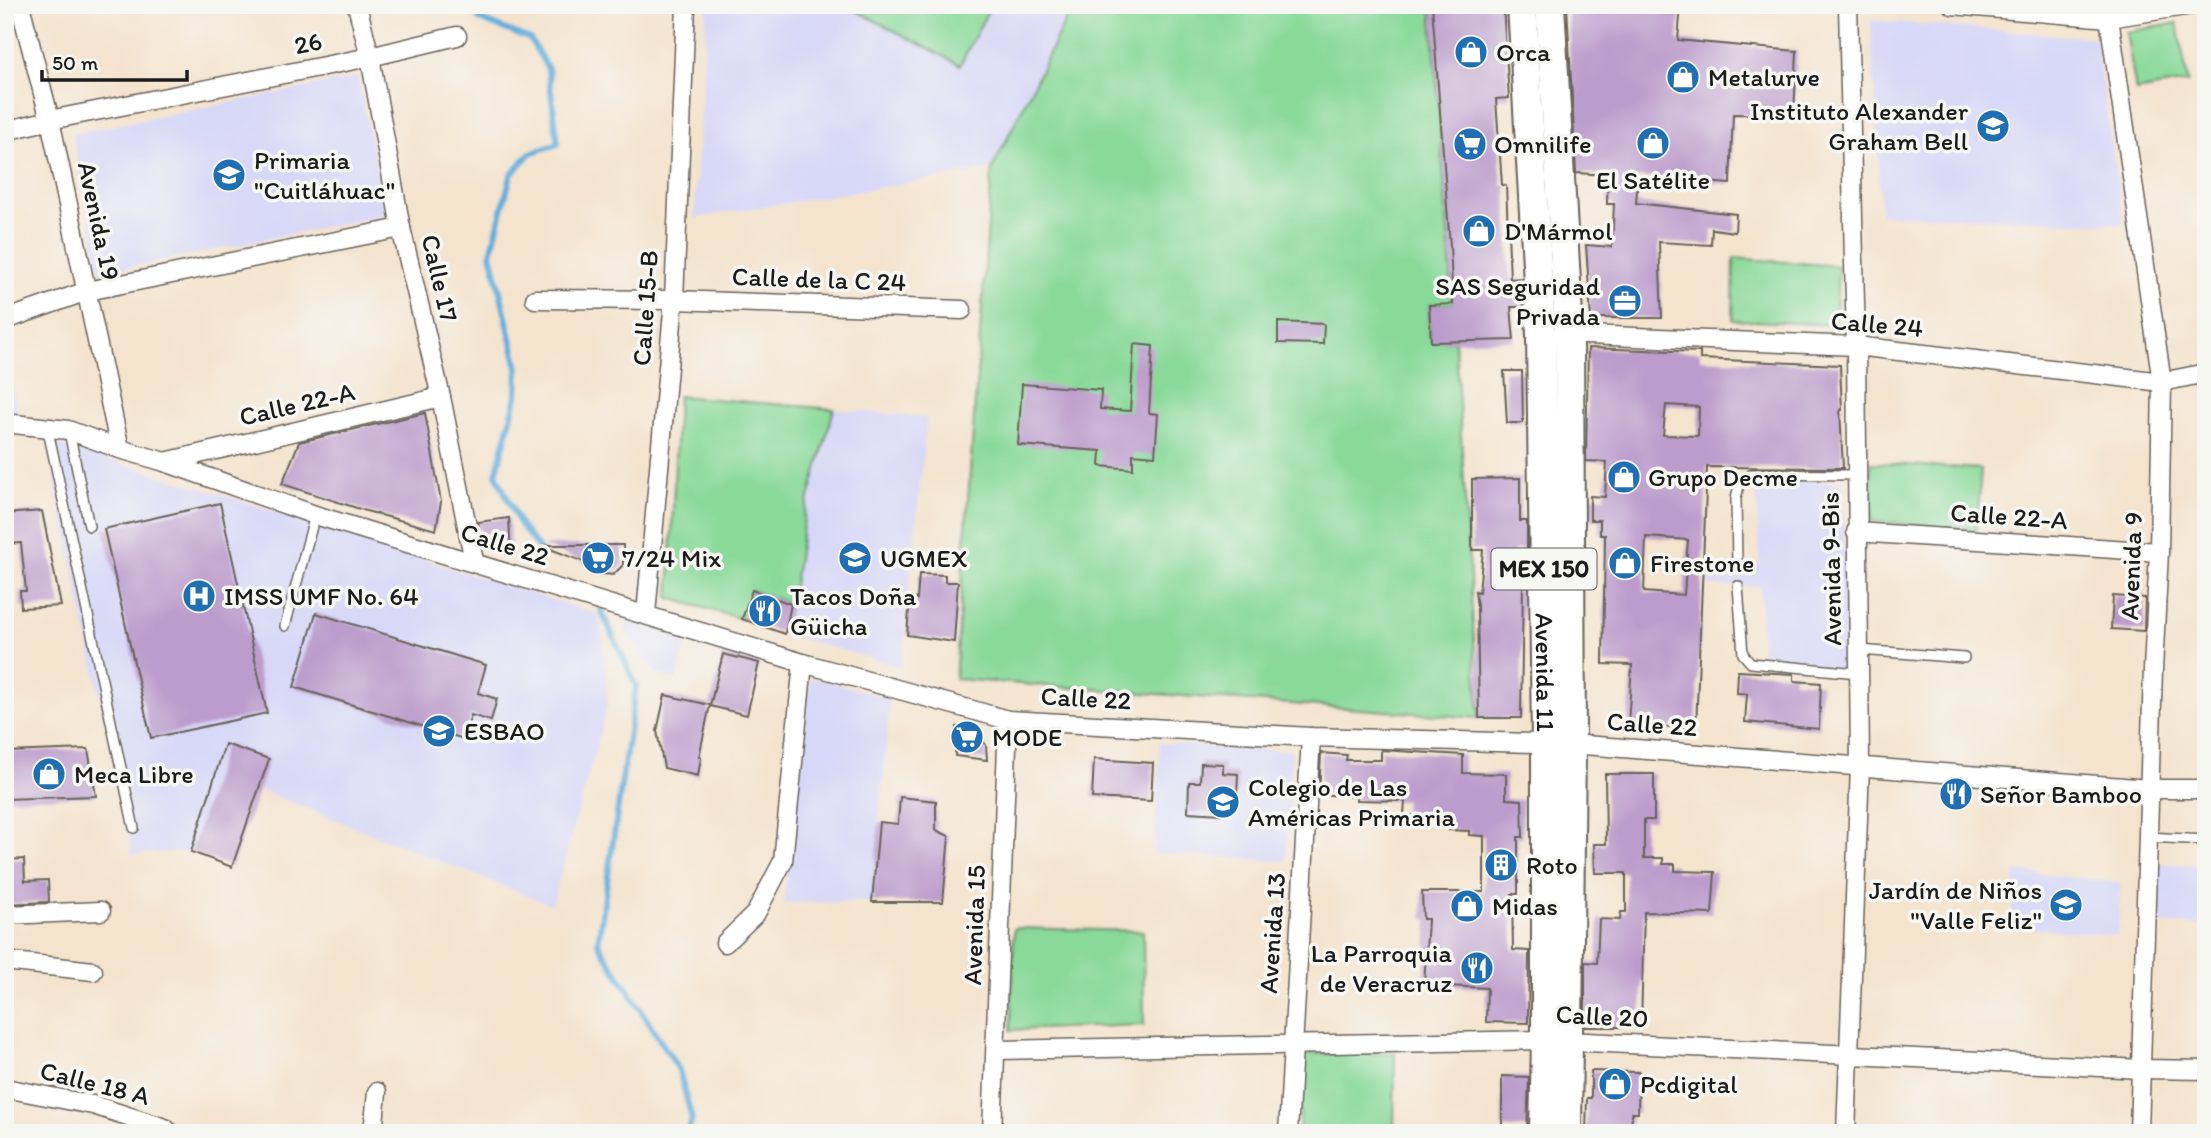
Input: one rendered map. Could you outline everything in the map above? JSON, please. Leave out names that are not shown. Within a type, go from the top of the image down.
[{"type":"main road","name":"Avenida 11","points":[[1522,5],[1557,556],[1558,1040],[1567,1133]]},
{"type":"main road","name":"Avenida 11","points":[[1550,5],[1569,334],[1557,556]]},
{"type":"main road","points":[[1527,94],[1555,94]]},
{"type":"main road","name":"Avenida 11","points":[[1544,1133],[1558,1040]]},
{"type":"street","name":"Avenida 19","points":[[20,5],[50,120],[120,449]]},
{"type":"street","name":"Calle 17","points":[[356,5],[370,57],[401,228],[441,397],[474,562]]},
{"type":"street","name":"Calle 15-B","points":[[646,614],[674,300],[686,5]]},
{"type":"street","name":"Avenida 9-Bis","points":[[1846,1133],[1860,766],[1856,346],[1847,5]]},
{"type":"street","points":[[1952,5],[2107,12],[2192,5]]},
{"type":"street","name":"Avenida 9","points":[[2107,12],[2162,382],[2159,552],[2147,837],[2139,1133]]},
{"type":"street","name":"26","points":[[5,131],[370,57],[457,36]]},
{"type":"street","points":[[5,320],[87,291],[401,228]]},
{"type":"street","points":[[535,299],[674,300]]},
{"type":"street","name":"Calle de la C 24","points":[[674,300],[962,310]]},
{"type":"street","name":"Calle 24","points":[[1541,334],[1856,346],[2162,382],[2206,373]]},
{"type":"street","name":"Calle 22-A","points":[[165,462],[441,397]]},
{"type":"street","name":"Calle 22","points":[[5,423],[68,430],[315,515],[803,663],[1008,720],[1311,737],[1559,744],[2149,789],[2206,789]]},
{"type":"street","name":"Calle 22-A","points":[[1856,532],[2159,552]]},
{"type":"street","points":[[725,943],[756,914],[783,861],[803,663]]},
{"type":"street","name":"Avenida 15","points":[[992,1133],[1008,720]]},
{"type":"street","name":"Avenida 13","points":[[1288,1133],[1311,737]]},
{"type":"street","points":[[5,915],[101,911]]},
{"type":"street","points":[[5,961],[93,971]]},
{"type":"street","name":"Calle 20","points":[[996,1050],[1558,1040],[2206,1070]]},
{"type":"street","name":"Calle 18 A","points":[[5,1088],[93,1105],[165,1128],[170,1133]]},
{"type":"street","points":[[373,1133],[377,1092]]},
{"type":"lane","points":[[47,426],[134,828]]},
{"type":"lane","points":[[68,430],[89,526]]},
{"type":"lane","points":[[1737,565],[1735,498],[1740,482],[1752,474],[1856,475]]},
{"type":"lane","points":[[285,625],[315,515]]},
{"type":"lane","points":[[1738,586],[1744,654],[1751,663],[1858,673]]},
{"type":"lane","points":[[1858,650],[1964,657]]},
{"type":"lane","points":[[2147,837],[2206,840]]},
{"type":"shaded area","points":[[707,5],[1073,5],[992,169],[694,218]]},
{"type":"shaded area","name":"Instituto Alexander Graham Bell","points":[[1871,20],[2095,38],[2124,224],[1881,214]]},
{"type":"shaded area","name":"Primaria \"Cuitláhuac\"","points":[[358,77],[386,215],[100,273],[72,134]]},
{"type":"shaded area","points":[[5,337],[17,414],[5,411]]},
{"type":"shaded area","name":"UGMEX","points":[[834,409],[927,418],[901,667],[785,634],[805,512]]},
{"type":"shaded area","points":[[47,441],[598,614],[608,704],[552,905],[258,789],[191,852],[132,854]]},
{"type":"shaded area","points":[[1756,479],[1843,482],[1847,669],[1762,662],[1760,586],[1708,586],[1708,565],[1760,564]]},
{"type":"shaded area","points":[[629,620],[688,639],[676,680],[657,674],[625,630]]},
{"type":"shaded area","points":[[811,677],[890,698],[872,902],[783,903]]},
{"type":"shaded area","name":"Colegio de Las Américas Primaria","points":[[1160,743],[1292,751],[1286,861],[1154,853]]},
{"type":"shaded area","points":[[2158,863],[2206,866],[2206,926],[2155,923]]},
{"type":"shaded area","name":"Jardín de Niños \"Valle Feliz\"","points":[[2016,871],[2121,883],[2117,935],[2010,927]]},
{"type":"green space","points":[[845,5],[991,5],[960,65]]},
{"type":"green space","points":[[1073,5],[1431,5],[1453,304],[1429,305],[1431,341],[1455,341],[1479,718],[955,679],[992,169]]},
{"type":"green space","points":[[2177,23],[2188,82],[2136,91],[2126,32]]},
{"type":"green space","points":[[1734,258],[1838,266],[1836,325],[1733,320]]},
{"type":"green space","points":[[678,396],[834,409],[805,512],[791,604],[752,590],[742,619],[669,598]]},
{"type":"green space","points":[[1871,463],[1981,469],[1977,530],[1872,521]]},
{"type":"green space","points":[[1014,928],[1143,931],[1144,1025],[1011,1030]]},
{"type":"green space","points":[[1395,1053],[1394,1133],[1299,1133],[1304,1054]]},
{"type":"building","points":[[1432,5],[1503,5],[1509,98],[1496,99],[1502,185],[1506,185],[1510,279],[1521,278],[1523,307],[1511,307],[1514,340],[1431,342],[1429,305],[1453,304]]},
{"type":"building","points":[[1567,5],[1681,5],[1678,40],[1797,51],[1794,115],[1733,114],[1730,184],[1638,177],[1636,203],[1736,214],[1735,232],[1712,229],[1711,245],[1659,242],[1662,318],[1591,318],[1586,245],[1612,247],[1614,204],[1607,204],[1608,175],[1576,173]]},
{"type":"building","points":[[1278,322],[1324,324],[1323,344],[1278,343]]},
{"type":"building","points":[[1134,344],[1153,346],[1149,413],[1158,414],[1155,456],[1133,454],[1133,469],[1100,466],[1101,451],[1018,445],[1022,384],[1101,390],[1100,409],[1130,411]]},
{"type":"building","points":[[1588,348],[1700,352],[1700,359],[1840,365],[1843,468],[1707,467],[1696,728],[1628,725],[1632,665],[1603,664],[1605,535],[1600,535],[1600,520],[1590,520],[1590,496],[1605,497],[1607,462],[1586,461]],"holes":[[[1666,405],[1699,407],[1698,436],[1663,435]],[[1646,537],[1688,540],[1684,595],[1644,592]]]},
{"type":"building","points":[[1504,371],[1522,371],[1523,423],[1507,423]]},
{"type":"building","points":[[425,413],[441,502],[436,530],[282,484],[299,442]]},
{"type":"building","points":[[1520,478],[1520,521],[1527,521],[1527,549],[1514,550],[1512,578],[1523,579],[1521,718],[1479,718],[1475,591],[1479,592],[1483,550],[1472,550],[1472,479]]},
{"type":"building","points":[[220,503],[267,713],[151,738],[104,529]]},
{"type":"building","points":[[42,511],[61,606],[21,608],[20,591],[26,591],[21,543],[5,544],[5,514]]},
{"type":"building","points":[[509,518],[511,555],[483,547],[478,522]]},
{"type":"building","name":"7/24 Mix","points":[[545,545],[623,545],[623,565],[613,575],[596,573],[582,561]]},
{"type":"building","points":[[919,574],[945,575],[945,582],[958,582],[954,642],[907,635],[910,598],[917,599]]},
{"type":"building","points":[[752,590],[791,604],[785,634],[742,619]]},
{"type":"building","points":[[2113,596],[2145,598],[2144,631],[2111,629]]},
{"type":"building","points":[[316,613],[486,665],[478,693],[497,699],[491,721],[471,715],[464,739],[294,687]]},
{"type":"building","points":[[723,654],[759,663],[747,715],[710,706]]},
{"type":"building","points":[[1738,671],[1794,674],[1794,681],[1821,683],[1819,729],[1745,722],[1747,694],[1737,693]]},
{"type":"building","points":[[665,695],[710,705],[699,757],[698,776],[664,768],[657,731]]},
{"type":"building","name":"MODE","points":[[957,727],[971,729],[986,745],[987,760],[955,756]]},
{"type":"building","points":[[225,744],[269,759],[232,867],[191,852]]},
{"type":"building","name":"Meca Libre","points":[[88,749],[96,796],[5,799],[5,752]]},
{"type":"building","points":[[1381,750],[1463,755],[1463,773],[1506,774],[1506,799],[1522,800],[1523,837],[1518,837],[1518,894],[1512,894],[1513,950],[1529,951],[1528,1023],[1486,1022],[1487,988],[1424,985],[1428,919],[1423,919],[1422,892],[1484,892],[1484,836],[1469,835],[1469,831],[1449,830],[1449,817],[1404,815],[1405,801],[1356,800],[1356,797],[1319,794],[1321,753],[1347,755],[1346,760],[1381,760]]},
{"type":"building","points":[[1094,759],[1153,763],[1151,801],[1092,798]]},
{"type":"building","points":[[1201,763],[1223,764],[1223,773],[1238,774],[1237,794],[1222,793],[1221,814],[1188,812],[1189,782],[1200,782]]},
{"type":"building","points":[[1605,774],[1654,774],[1654,820],[1644,820],[1644,858],[1663,858],[1663,864],[1675,864],[1675,871],[1715,872],[1712,914],[1644,912],[1641,1027],[1585,1027],[1585,962],[1597,963],[1599,919],[1620,920],[1621,912],[1626,912],[1626,873],[1595,873],[1594,844],[1606,844]]},
{"type":"building","points":[[900,797],[936,801],[936,830],[949,836],[943,902],[872,902],[879,822],[898,824]]},
{"type":"building","points":[[24,859],[25,881],[48,880],[49,902],[5,904],[5,860]]},
{"type":"building","name":"Pcdigital","points":[[1591,1071],[1639,1072],[1638,1113],[1632,1113],[1631,1133],[1586,1131],[1587,1098],[1591,1098]]},
{"type":"building","points":[[1502,1076],[1529,1077],[1527,1128],[1502,1128]]},
{"type":"waterway","points":[[471,5],[479,19],[530,39],[548,69],[558,144],[530,153],[511,175],[491,253],[518,368],[517,396],[496,474],[520,525],[544,555]]},
{"type":"waterway","points":[[601,610],[636,685],[598,943],[679,1070],[692,1119],[688,1133]]},
{"type":"place","name":"Orca","points":[[1471,52]]},
{"type":"place","name":"Metalurve","points":[[1683,77]]},
{"type":"place","name":"Instituto Alexander Graham Bell","points":[[1993,126]]},
{"type":"place","name":"El Satélite","points":[[1653,143]]},
{"type":"place","name":"Omnilife","points":[[1470,144]]},
{"type":"place","name":"Primaria \"Cuitláhuac\"","points":[[229,175]]},
{"type":"place","name":"D'Mármol","points":[[1479,231]]},
{"type":"place","name":"SAS Seguridad Privada","points":[[1625,301]]},
{"type":"place","name":"Grupo Decme","points":[[1624,477]]},
{"type":"place","name":"7/24 Mix","points":[[598,558]]},
{"type":"place","name":"UGMEX","points":[[855,558]]},
{"type":"place","name":"Firestone","points":[[1625,563]]},
{"type":"place","name":"IMSS UMF No. 64","points":[[199,596]]},
{"type":"place","name":"Tacos Doña Güicha","points":[[765,611]]},
{"type":"place","name":"ESBAO","points":[[439,731]]},
{"type":"place","name":"MODE","points":[[967,737]]},
{"type":"place","name":"Meca Libre","points":[[49,774]]},
{"type":"place","name":"Señor Bamboo","points":[[1956,794]]},
{"type":"place","name":"Colegio de Las Américas Primaria","points":[[1223,802]]},
{"type":"place","name":"Roto","points":[[1501,865]]},
{"type":"place","name":"Jardín de Niños \"Valle Feliz\"","points":[[2066,905]]},
{"type":"place","name":"Midas","points":[[1467,906]]},
{"type":"place","name":"La Parroquia de Veracruz","points":[[1477,968]]},
{"type":"place","name":"Pcdigital","points":[[1615,1084]]}]
